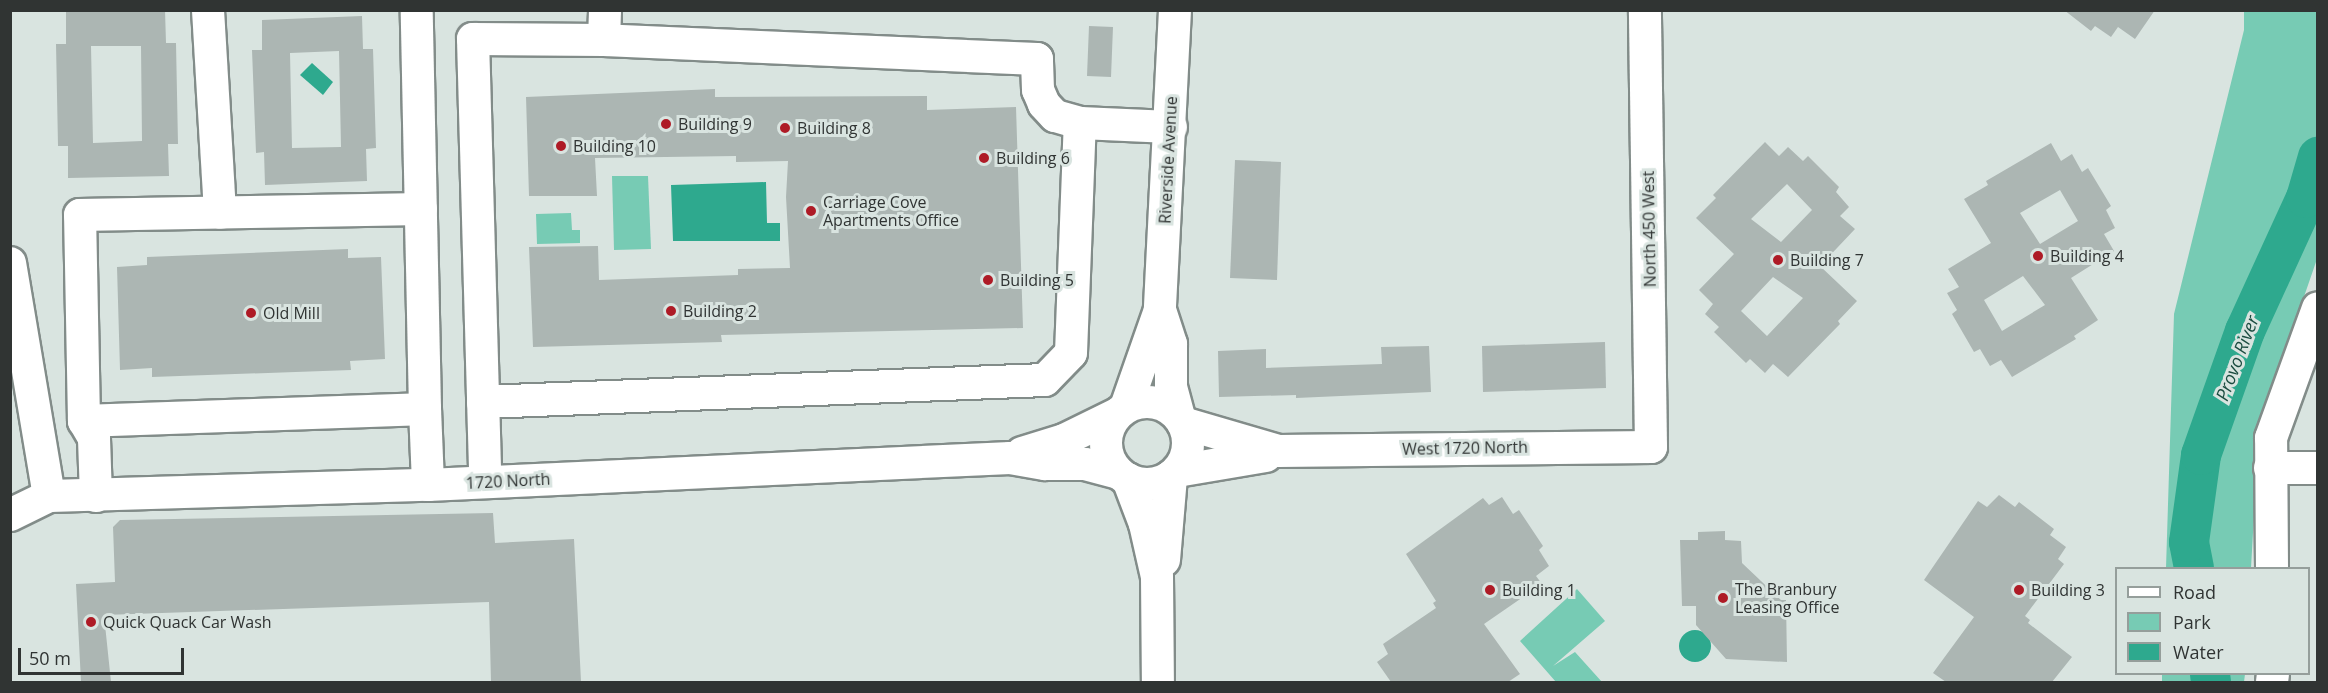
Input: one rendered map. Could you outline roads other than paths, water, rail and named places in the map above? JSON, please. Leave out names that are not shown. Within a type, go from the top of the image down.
[{"type":"street","points":[[208,10],[220,213]]},
{"type":"street","name":"Riverside Avenue","points":[[1122,410],[1160,310],[1171,127],[1175,10]]},
{"type":"street","name":"North 450 West","points":[[1645,10],[1651,447]]},
{"type":"street","points":[[417,13],[424,409],[428,485]]},
{"type":"street","points":[[485,482],[473,39],[604,25],[1037,59],[1038,90],[1044,104],[1055,116],[1080,123],[1171,127]]},
{"type":"street","points":[[483,402],[1046,380],[1071,353],[1080,123]]},
{"type":"street","points":[[96,496],[94,438],[84,421],[80,215],[421,209]]},
{"type":"street","points":[[10,263],[49,496]]},
{"type":"street","points":[[2272,567],[2271,438],[2318,308]]},
{"type":"street","name":"Riverside Avenue","points":[[1160,310],[1171,344],[1171,387],[1181,420]]},
{"type":"street","points":[[1157,578],[1167,542],[1166,509],[1174,473],[1188,445],[1181,420],[1153,402],[1122,410],[1107,432],[1105,444],[1145,524],[1157,578],[1158,682]]},
{"type":"street","points":[[84,421],[424,409]]},
{"type":"street","name":"1720 North","points":[[1010,458],[1064,440],[1122,410]]},
{"type":"street","name":"West 1720 North","points":[[1181,420],[1278,451]]},
{"type":"street","name":"West 1720 North","points":[[1174,473],[1212,462],[1246,461],[1278,451],[1651,447]]},
{"type":"street","name":"1720 North","points":[[10,515],[49,496],[428,485],[1010,458],[1036,463],[1084,464],[1123,476]]},
{"type":"street","points":[[2270,468],[2318,468]]},
{"type":"street","points":[[1123,476],[1148,484],[1174,473]]},
{"type":"water","points":[[312,63],[333,82],[323,95],[300,75]]},
{"type":"water","points":[[766,182],[767,223],[780,223],[780,241],[673,241],[671,185]]},
{"type":"water","points":[[1695,630],[1707,634],[1711,646],[1707,658],[1695,662],[1683,658],[1679,646],[1683,634]]},
{"type":"waterway","name":"Provo River","points":[[2194,567],[2189,542],[2201,455],[2245,331],[2306,198],[2318,157]]},
{"type":"waterway","name":"Provo River","points":[[2210,675],[2211,682]]},
{"type":"place","name":"Building 9","points":[[666,124]]},
{"type":"place","name":"Building 8","points":[[785,128]]},
{"type":"place","name":"Building 10","points":[[561,146]]},
{"type":"place","name":"Building 6","points":[[984,158]]},
{"type":"place","name":"Carriage Cove Apartments Office","points":[[811,211]]},
{"type":"place","name":"Building 4","points":[[2038,256]]},
{"type":"place","name":"Building 7","points":[[1778,260]]},
{"type":"place","name":"Building 5","points":[[988,280]]},
{"type":"place","name":"Building 2","points":[[671,311]]},
{"type":"place","name":"Old Mill","points":[[251,313]]},
{"type":"place","name":"Building 1","points":[[1490,590]]},
{"type":"place","name":"Building 3","points":[[2019,590]]},
{"type":"place","name":"The Branbury Leasing Office","points":[[1723,598]]},
{"type":"place","name":"Quick Quack Car Wash","points":[[91,622]]}]
